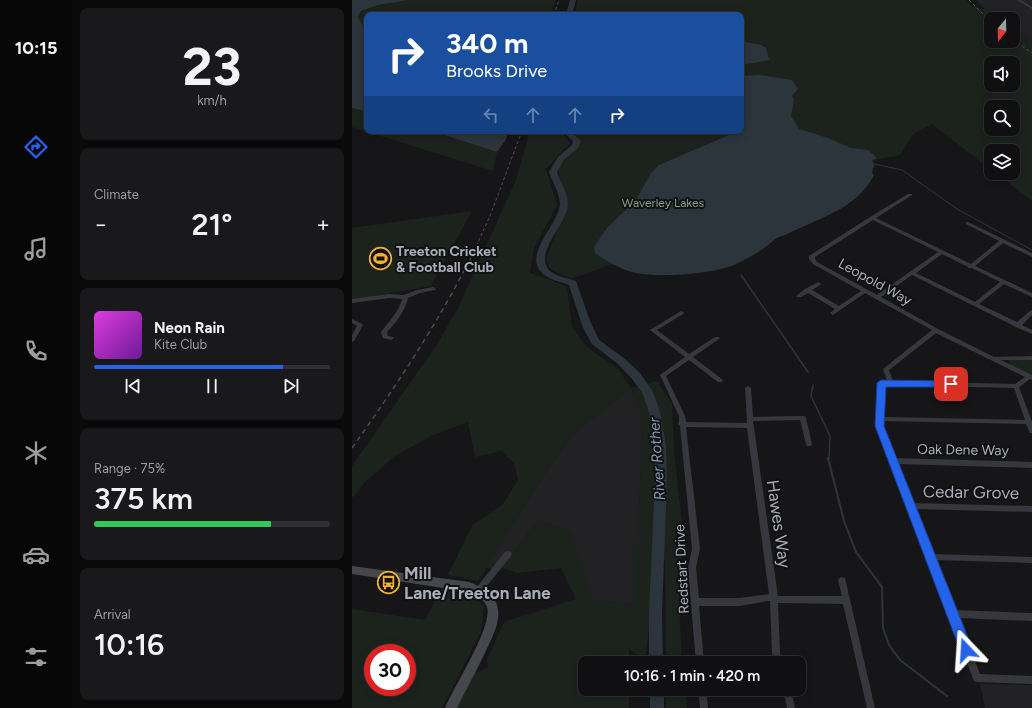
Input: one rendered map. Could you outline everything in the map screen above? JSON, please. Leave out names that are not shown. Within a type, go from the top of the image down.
[{"type":"main road","points":[[352,570],[455,584],[479,590],[490,600],[494,608],[494,618],[490,631],[451,708]]},
{"type":"street","points":[[1019,0],[1032,8]]},
{"type":"street","name":"Leopold Way","points":[[910,195],[812,256],[812,259],[865,291],[936,330],[995,358],[1030,377]]},
{"type":"street","points":[[872,218],[971,267],[1032,295]]},
{"type":"street","points":[[968,223],[1032,255]]},
{"type":"street","points":[[971,267],[1003,240]]},
{"type":"street","points":[[878,298],[941,252]]},
{"type":"street","points":[[912,273],[1017,326],[1032,332]]},
{"type":"street","points":[[975,304],[1004,282]]},
{"type":"street","points":[[799,296],[818,284]]},
{"type":"street","points":[[352,301],[389,296],[405,297],[419,291],[433,289]]},
{"type":"street","points":[[807,290],[839,309]]},
{"type":"street","points":[[833,313],[865,291]]},
{"type":"street","points":[[391,338],[385,337],[384,332],[394,322],[397,313],[404,303],[405,297]]},
{"type":"street","points":[[1017,326],[1032,312]]},
{"type":"street","points":[[681,313],[653,330],[688,358],[720,380]]},
{"type":"street","points":[[352,321],[360,325],[352,340]]},
{"type":"street","points":[[891,383],[886,369],[936,330]]},
{"type":"street","name":"Redstart Drive","points":[[700,656],[692,568],[696,549],[681,424],[682,416],[663,375],[717,338]]},
{"type":"street","points":[[995,358],[1032,358]]},
{"type":"street","points":[[1030,377],[1016,386],[881,383],[879,419],[880,426],[910,506],[977,678],[1032,680]]},
{"type":"street","points":[[1016,386],[1032,431]]},
{"type":"street","name":"Hawes Way","points":[[748,388],[750,422],[774,599],[777,656]]},
{"type":"street","points":[[681,424],[750,422],[803,418],[809,444]]},
{"type":"street","points":[[879,419],[1029,422]]},
{"type":"street","name":"Oak Dene Way","points":[[894,461],[1032,465]]},
{"type":"street","name":"Cedar Grove","points":[[910,506],[1032,509]]},
{"type":"street","points":[[479,590],[508,554]]},
{"type":"street","points":[[930,557],[1032,560]]},
{"type":"street","points":[[842,580],[845,600],[870,708]]},
{"type":"street","points":[[696,602],[740,602],[761,598],[845,600]]},
{"type":"street","points":[[953,614],[1032,616]]},
{"type":"street","points":[[703,696],[704,708]]},
{"type":"street","points":[[788,696],[791,708]]},
{"type":"shaded area","points":[[352,0],[409,0],[378,5],[361,11],[358,17],[364,28],[364,110],[352,108]]},
{"type":"shaded area","points":[[976,0],[1032,0],[1032,41],[1020,32],[1020,12],[990,12]]},
{"type":"shaded area","points":[[744,42],[761,45],[766,48],[769,60],[744,64]]},
{"type":"shaded area","points":[[761,75],[792,80],[798,89],[792,96],[794,99],[791,116],[799,129],[828,138],[851,148],[868,150],[875,156],[876,159],[872,160],[874,164],[872,173],[874,175],[866,187],[857,197],[835,212],[778,238],[763,249],[736,264],[714,270],[701,273],[672,275],[636,273],[625,270],[595,253],[594,247],[607,228],[636,200],[651,173],[659,165],[729,135],[728,134],[744,134],[744,76]]},
{"type":"shaded area","points":[[441,134],[508,134],[505,141],[497,152]]},
{"type":"shaded area","points":[[631,388],[641,414],[642,450],[634,605],[592,599],[570,531],[539,520],[498,571],[486,567],[550,465],[575,432]]},
{"type":"shaded area","points":[[980,684],[1032,685],[1032,708],[985,708]]},
{"type":"green space","points":[[409,0],[555,0],[552,12],[364,12],[364,28],[358,18],[361,11],[378,5]]},
{"type":"green space","name":"Waverley Lakes","points":[[578,0],[966,0],[972,7],[985,9],[990,12],[984,12],[984,48],[1020,48],[1020,32],[1032,41],[1032,201],[1005,180],[1020,180],[1020,144],[984,144],[984,165],[932,124],[913,134],[900,155],[873,160],[874,164],[872,173],[874,175],[857,197],[847,205],[823,218],[775,238],[764,248],[735,265],[715,271],[663,275],[635,273],[612,264],[571,279],[550,269],[546,259],[568,202],[561,183],[558,168],[580,144],[574,134],[744,134],[744,12],[576,12]]},
{"type":"green space","points":[[352,108],[364,110],[364,131],[352,127]]},
{"type":"green space","points":[[374,134],[441,134],[497,152],[493,171]]},
{"type":"green space","points":[[529,134],[564,134],[570,143],[546,169],[557,205],[534,248],[530,273],[567,286],[572,327],[587,347],[618,369],[631,388],[657,381],[672,404],[674,452],[684,541],[681,561],[679,604],[682,656],[666,656],[665,560],[652,561],[650,620],[646,656],[638,656],[629,649],[630,656],[578,656],[578,696],[629,696],[629,708],[457,708],[474,674],[488,667],[487,660],[504,622],[576,599],[561,568],[517,573],[501,567],[539,520],[570,531],[593,599],[633,605],[642,450],[641,414],[631,389],[575,432],[550,465],[478,581],[448,575],[472,526],[503,504],[518,480],[514,463],[502,451],[475,457],[468,422],[433,435],[395,456],[365,482],[352,498],[352,466],[438,343],[458,308],[516,180]]},
{"type":"green space","points":[[472,211],[431,286],[352,300],[352,228]]},
{"type":"green space","points":[[1009,360],[1032,360],[1032,376],[1011,366]]},
{"type":"green space","points":[[442,588],[469,593],[484,606],[481,632],[442,708],[352,708],[352,609],[425,620]]},
{"type":"green space","points":[[666,696],[686,696],[687,708],[666,708]]},
{"type":"waterway","name":"River Rother","points":[[570,12],[573,0]]},
{"type":"waterway","name":"River Rother","points":[[569,134],[577,141],[575,146],[561,159],[553,172],[564,204],[562,212],[543,249],[541,258],[542,266],[550,275],[573,283],[585,321],[595,342],[600,347],[615,356],[636,376],[648,392],[655,412],[661,463],[656,656]]},
{"type":"waterway","points":[[874,164],[902,170],[957,209],[1032,250]]},
{"type":"waterway","points":[[741,275],[808,372]]},
{"type":"waterway","points":[[813,385],[811,396],[830,436],[829,459]]},
{"type":"waterway","points":[[828,458],[844,521],[856,552],[882,587],[883,628],[889,645],[900,660],[947,696]]},
{"type":"waterway","name":"River Rother","points":[[657,696],[657,708]]},
{"type":"railway","points":[[555,12],[559,0]]},
{"type":"railway","points":[[969,0],[984,15]]},
{"type":"railway","points":[[1020,45],[1032,53]]},
{"type":"railway","points":[[467,266],[490,216],[521,134]]},
{"type":"railway","points":[[352,448],[413,358],[467,265]]},
{"type":"place","name":"Treeton Cricket & Football Club","points":[[380,259]]},
{"type":"place","name":"Mill Lane/Treeton Lane","points":[[388,583]]},
{"type":"route","points":[[951,384],[881,383],[879,419],[880,426],[910,506],[966,650]]}]
